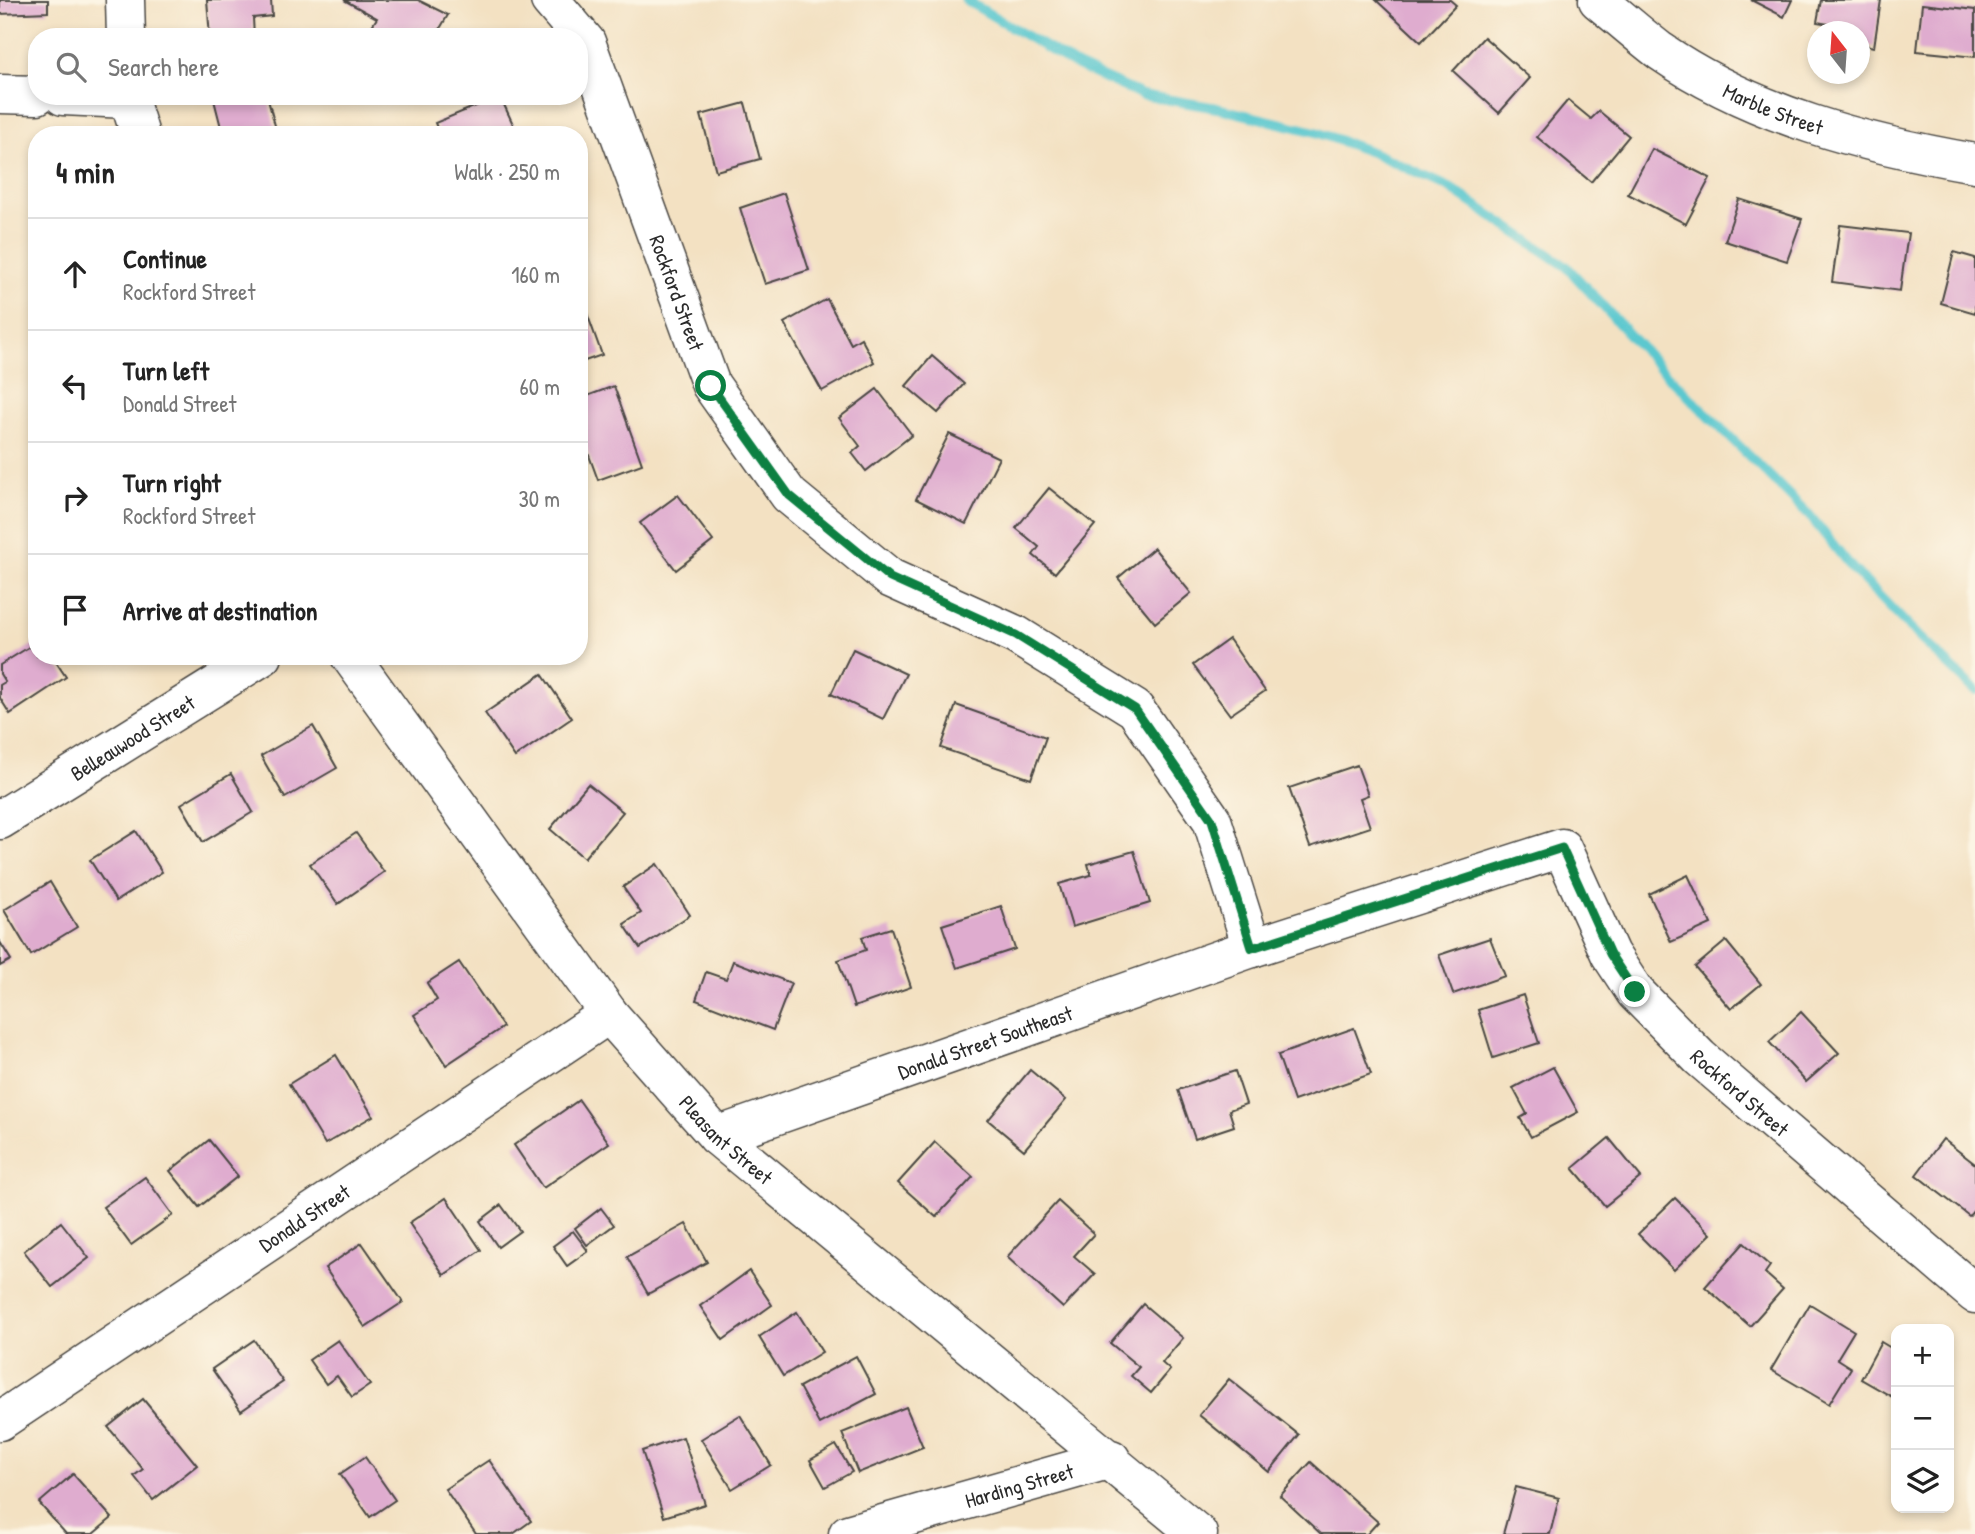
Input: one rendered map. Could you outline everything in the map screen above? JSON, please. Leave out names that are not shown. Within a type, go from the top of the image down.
[{"type":"street","points":[[125,0],[126,28]]},
{"type":"street","name":"Rockford Street","points":[[550,0],[574,28]]},
{"type":"street","name":"Marble Street","points":[[1598,0],[1660,50],[1713,83],[1769,109],[1858,139],[1975,163]]},
{"type":"street","name":"Rockford Street","points":[[588,48],[711,386],[789,495],[890,578],[1016,635],[1135,709],[1212,820],[1252,948],[1562,848],[1610,954],[1635,992],[1700,1058],[1975,1294]]},
{"type":"street","points":[[0,94],[28,95]]},
{"type":"street","points":[[130,105],[137,126]]},
{"type":"street","name":"Belleauwood Street","points":[[0,820],[249,665]]},
{"type":"street","name":"Pleasant Street","points":[[357,665],[609,1014],[717,1136],[1111,1459],[1198,1534]]},
{"type":"street","name":"Donald Street Southeast","points":[[717,1136],[1252,948]]},
{"type":"street","name":"Donald Street","points":[[0,1421],[609,1014]]},
{"type":"street","name":"Harding Street","points":[[848,1534],[1111,1459]]},
{"type":"building","points":[[0,0],[48,0],[48,12],[0,14]]},
{"type":"building","points":[[207,0],[271,0],[272,16],[253,18],[254,28],[209,28]]},
{"type":"building","points":[[344,0],[418,0],[448,15],[440,28],[371,28],[377,18]]},
{"type":"building","points":[[1376,0],[1450,0],[1456,5],[1421,42]]},
{"type":"building","points":[[1751,0],[1792,0],[1784,17]]},
{"type":"building","points":[[1821,0],[1881,0],[1874,47],[1870,46],[1870,21],[1817,21]]},
{"type":"building","points":[[1922,4],[1975,10],[1975,57],[1917,51]]},
{"type":"building","points":[[1484,37],[1530,78],[1499,113],[1453,71]]},
{"type":"building","points":[[1568,100],[1591,119],[1599,111],[1629,136],[1591,182],[1537,137]]},
{"type":"building","points":[[745,103],[760,159],[716,171],[701,115]]},
{"type":"building","points":[[215,105],[269,105],[275,126],[221,126]]},
{"type":"building","points":[[478,105],[504,105],[514,126],[436,126],[435,123]]},
{"type":"building","points":[[1652,149],[1710,178],[1686,224],[1628,194]]},
{"type":"building","points":[[784,193],[809,270],[765,284],[740,208]]},
{"type":"building","points":[[1739,199],[1802,219],[1787,261],[1725,241]]},
{"type":"building","points":[[1840,225],[1908,233],[1900,291],[1832,282]]},
{"type":"building","points":[[1954,252],[1975,258],[1975,313],[1941,303]]},
{"type":"building","points":[[827,299],[851,344],[861,338],[874,362],[822,391],[784,323]]},
{"type":"building","points":[[588,316],[602,355],[588,360]]},
{"type":"building","points":[[932,356],[964,384],[938,413],[906,386]]},
{"type":"building","points":[[614,386],[642,464],[598,480],[588,453],[588,396]]},
{"type":"building","points":[[877,389],[912,435],[866,471],[852,453],[860,446],[839,418]]},
{"type":"building","points":[[949,434],[999,458],[966,524],[916,499]]},
{"type":"building","points":[[1049,488],[1095,525],[1055,573],[1033,555],[1039,547],[1016,528]]},
{"type":"building","points":[[678,495],[713,541],[676,570],[640,523]]},
{"type":"building","points":[[1154,548],[1191,593],[1155,623],[1118,578]]},
{"type":"building","points":[[1229,639],[1265,691],[1230,715],[1193,665]]},
{"type":"building","points":[[28,648],[28,665],[58,665],[66,677],[10,714],[0,698],[0,685],[5,682],[0,674],[0,665]]},
{"type":"building","points":[[853,649],[906,674],[883,719],[831,694]]},
{"type":"building","points":[[542,674],[572,718],[515,757],[485,713]]},
{"type":"building","points":[[956,705],[1046,737],[1031,779],[941,748]]},
{"type":"building","points":[[313,726],[337,768],[285,798],[261,756]]},
{"type":"building","points":[[1357,765],[1368,795],[1360,798],[1370,827],[1310,847],[1289,788]]},
{"type":"building","points":[[231,774],[253,812],[203,842],[181,804]]},
{"type":"building","points":[[588,784],[623,812],[584,858],[550,829]]},
{"type":"building","points":[[136,831],[162,872],[116,901],[90,860]]},
{"type":"building","points":[[356,833],[384,872],[338,904],[310,864]]},
{"type":"building","points":[[1134,851],[1150,903],[1072,927],[1059,884],[1091,875],[1088,864]]},
{"type":"building","points":[[657,864],[690,915],[640,948],[624,924],[641,913],[623,887]]},
{"type":"building","points":[[1688,875],[1711,924],[1671,942],[1649,894]]},
{"type":"building","points":[[50,882],[77,927],[31,955],[4,910]]},
{"type":"building","points":[[1001,906],[1015,949],[957,968],[942,925]]},
{"type":"building","points":[[891,928],[911,987],[854,1007],[838,960],[866,950],[862,937]]},
{"type":"building","points":[[1490,938],[1505,976],[1453,994],[1439,955]]},
{"type":"building","points":[[1726,941],[1761,984],[1731,1009],[1695,967]]},
{"type":"building","points":[[0,942],[11,960],[0,966]]},
{"type":"building","points":[[733,961],[791,983],[773,1030],[696,1000],[706,972],[726,979]]},
{"type":"building","points":[[459,962],[503,1027],[446,1065],[414,1015],[437,1000],[427,983]]},
{"type":"building","points":[[1523,995],[1539,1043],[1493,1058],[1478,1010]]},
{"type":"building","points":[[1801,1012],[1839,1053],[1806,1082],[1769,1042]]},
{"type":"building","points":[[1354,1028],[1371,1074],[1294,1101],[1278,1055]]},
{"type":"building","points":[[336,1055],[373,1116],[325,1144],[289,1084]]},
{"type":"building","points":[[1553,1067],[1578,1112],[1531,1137],[1520,1118],[1527,1114],[1513,1088]]},
{"type":"building","points":[[1030,1070],[1066,1100],[1024,1150],[988,1120]]},
{"type":"building","points":[[1235,1071],[1246,1104],[1229,1110],[1234,1126],[1195,1139],[1178,1090]]},
{"type":"building","points":[[579,1100],[609,1143],[543,1188],[514,1145]]},
{"type":"building","points":[[1609,1138],[1641,1177],[1605,1206],[1573,1168]]},
{"type":"building","points":[[1943,1139],[1975,1164],[1975,1209],[1969,1216],[1916,1175]]},
{"type":"building","points":[[209,1140],[238,1176],[199,1207],[170,1171]]},
{"type":"building","points":[[935,1142],[973,1177],[936,1217],[898,1183]]},
{"type":"building","points":[[145,1177],[173,1215],[131,1245],[103,1207]]},
{"type":"building","points":[[446,1198],[481,1250],[444,1275],[409,1223]]},
{"type":"building","points":[[1675,1198],[1711,1234],[1674,1270],[1638,1234]]},
{"type":"building","points":[[1058,1201],[1094,1234],[1074,1256],[1095,1274],[1063,1308],[1007,1257]]},
{"type":"building","points":[[501,1205],[520,1231],[498,1247],[480,1221]]},
{"type":"building","points":[[601,1208],[614,1225],[587,1245],[575,1228]]},
{"type":"building","points":[[61,1222],[89,1258],[52,1287],[24,1251]]},
{"type":"building","points":[[686,1224],[707,1262],[648,1294],[627,1257]]},
{"type":"building","points":[[573,1231],[588,1251],[567,1266],[553,1246]]},
{"type":"building","points":[[362,1243],[403,1302],[365,1327],[325,1268]]},
{"type":"building","points":[[1744,1243],[1770,1266],[1765,1273],[1783,1289],[1750,1326],[1705,1287]]},
{"type":"building","points":[[749,1271],[772,1305],[723,1340],[700,1306]]},
{"type":"building","points":[[1143,1304],[1183,1338],[1162,1363],[1170,1370],[1151,1393],[1131,1376],[1139,1367],[1110,1343]]},
{"type":"building","points":[[1810,1304],[1854,1331],[1837,1359],[1851,1368],[1829,1404],[1771,1370]]},
{"type":"building","points":[[797,1312],[822,1352],[783,1376],[759,1337]]},
{"type":"building","points":[[254,1340],[283,1382],[241,1411],[212,1369]]},
{"type":"building","points":[[338,1340],[370,1385],[352,1397],[337,1376],[326,1384],[309,1360]]},
{"type":"building","points":[[1881,1342],[1891,1348],[1891,1396],[1861,1379]]},
{"type":"building","points":[[856,1356],[876,1394],[819,1424],[799,1387]]},
{"type":"building","points":[[1229,1379],[1299,1435],[1269,1472],[1199,1415]]},
{"type":"building","points":[[143,1399],[197,1465],[153,1500],[134,1476],[143,1469],[108,1427]]},
{"type":"building","points":[[906,1407],[923,1447],[858,1473],[842,1433]]},
{"type":"building","points":[[740,1415],[771,1465],[732,1489],[701,1439]]},
{"type":"building","points":[[683,1437],[705,1504],[664,1517],[642,1451]]},
{"type":"building","points":[[836,1445],[852,1472],[825,1487],[810,1460]]},
{"type":"building","points":[[365,1457],[395,1500],[370,1517],[340,1474]]},
{"type":"building","points":[[489,1460],[531,1521],[513,1534],[476,1534],[445,1489]]},
{"type":"building","points":[[1311,1462],[1378,1522],[1367,1534],[1321,1534],[1280,1496]]},
{"type":"building","points":[[73,1474],[112,1518],[93,1534],[66,1534],[39,1503]]},
{"type":"building","points":[[1516,1487],[1559,1498],[1550,1534],[1503,1534]]},
{"type":"waterway","points":[[966,0],[1077,66],[1142,95],[1217,108],[1316,132],[1374,153],[1450,188],[1566,266],[1659,367],[1810,516],[1852,568],[1975,690]]},
{"type":"route","points":[[711,386],[789,495],[890,578],[1016,635],[1135,709],[1212,820],[1252,948],[1562,848],[1610,954],[1635,992]]}]
